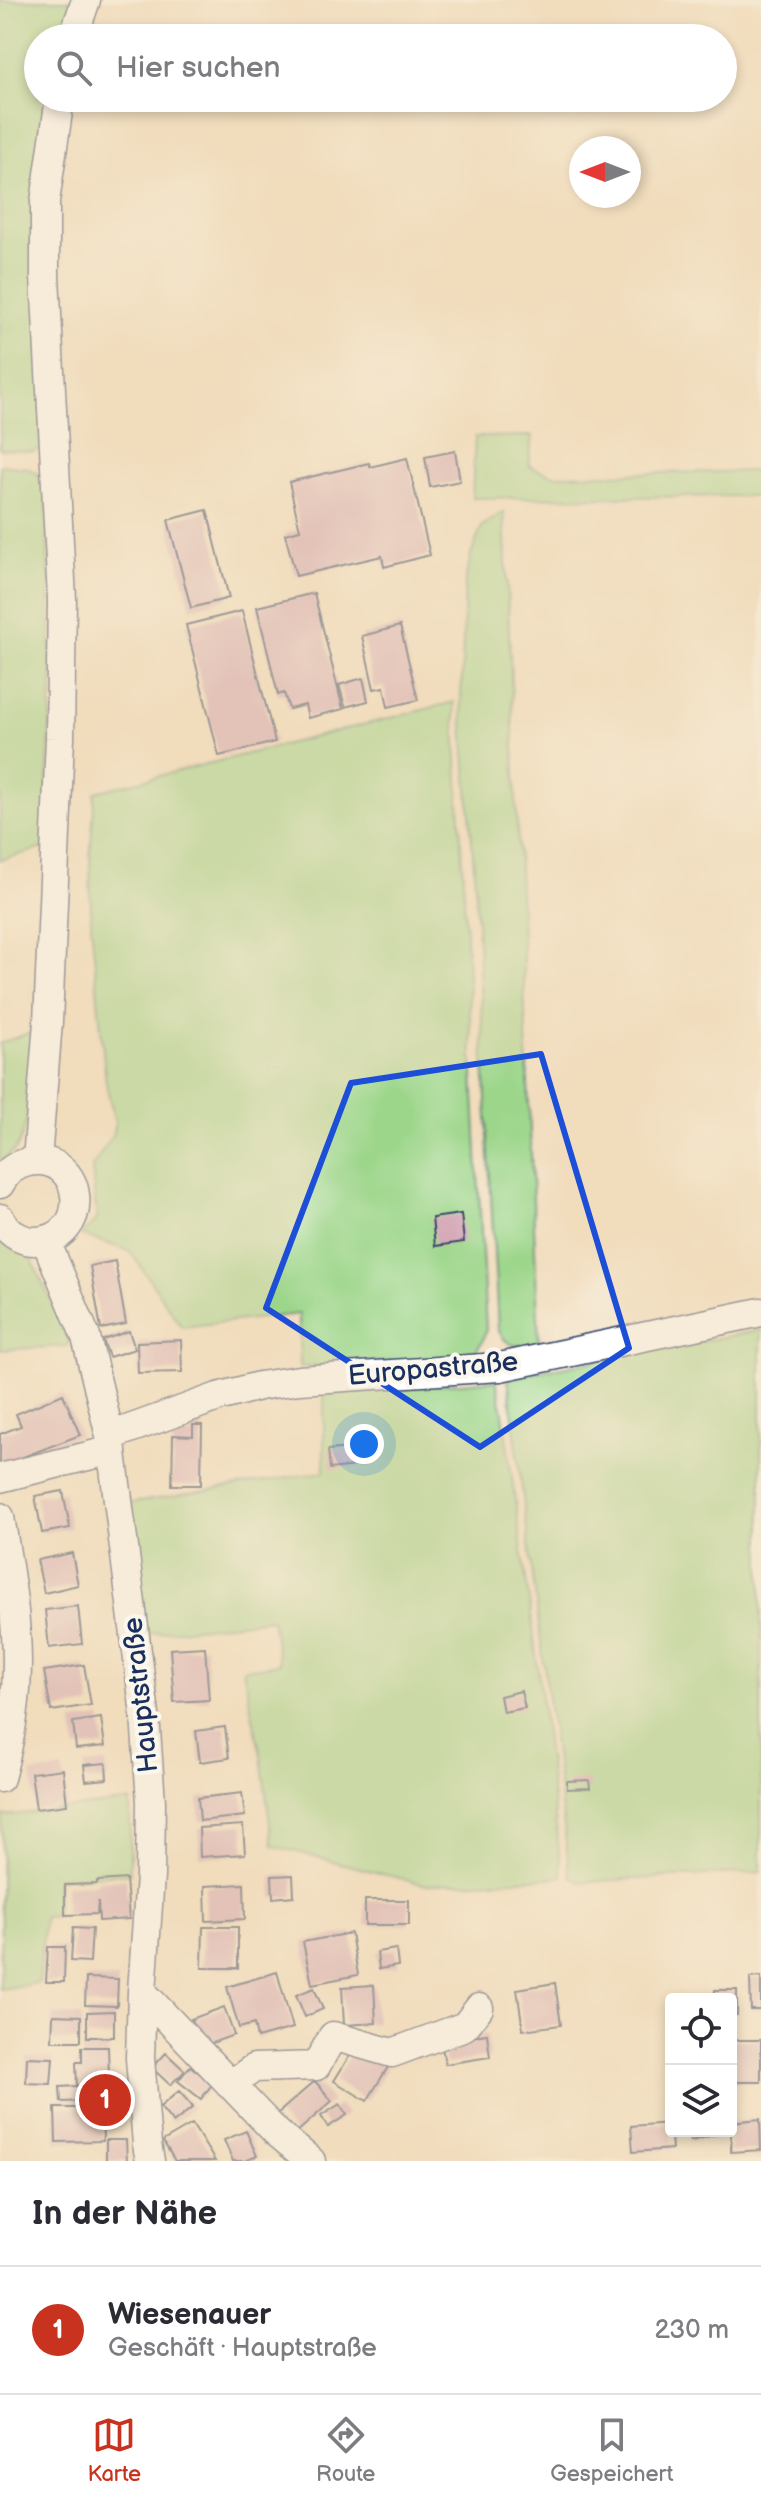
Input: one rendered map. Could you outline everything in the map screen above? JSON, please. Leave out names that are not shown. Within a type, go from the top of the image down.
[{"type":"street","points":[[78,24],[86,0]]},
{"type":"street","points":[[37,1160],[48,1022],[60,738],[62,599],[45,276],[45,202],[58,112]]},
{"type":"street","points":[[0,1184],[5,1174],[20,1164],[37,1160],[63,1170],[72,1181],[77,1199],[74,1217],[63,1232],[46,1241],[29,1241],[14,1235],[0,1218]]},
{"type":"street","name":"Hauptstraße","points":[[46,1241],[86,1337],[111,1443],[145,1715],[151,1802],[150,1876],[140,2058],[150,2161]]},
{"type":"street","name":"Europastraße","points":[[0,1478],[111,1443],[218,1397],[259,1386],[299,1380],[500,1367],[761,1312]]},
{"type":"street","points":[[0,1517],[13,1606],[17,1665],[8,1746],[0,1778]]},
{"type":"street","points":[[142,1992],[276,2132],[311,2161]]},
{"type":"street","points":[[230,2085],[254,2068],[316,2066],[333,2036],[392,2053],[465,2026],[479,2008]]},
{"type":"highlighted area","points":[[541,1054],[629,1348],[480,1447],[266,1308],[351,1083]]},
{"type":"green space","points":[[0,0],[74,0],[68,24],[24,24],[24,112],[50,112],[42,448],[33,452],[0,449]]},
{"type":"green space","points":[[532,436],[529,466],[552,475],[761,471],[761,496],[472,498],[475,437]]},
{"type":"green space","points":[[0,465],[28,468],[46,480],[52,688],[44,848],[0,860]]},
{"type":"green space","points":[[504,512],[539,1344],[519,1346],[510,1344],[498,1329],[474,867],[461,700],[465,581],[482,526]]},
{"type":"green space","points":[[454,702],[486,1330],[471,1357],[300,1367],[299,1314],[182,1327],[130,1251],[81,1235],[97,1220],[92,1167],[112,1136],[115,1123],[106,1083],[91,923],[90,860],[95,792]]},
{"type":"green space","points":[[35,1031],[31,1093],[25,1126],[15,1150],[0,1162],[0,1043]]},
{"type":"green space","points":[[0,1238],[31,1258],[69,1341],[67,1346],[0,1350]]},
{"type":"green space","points":[[761,1330],[761,1872],[579,1882],[570,1875],[508,1377]]},
{"type":"green space","points":[[496,1380],[533,1629],[562,1877],[426,1885],[273,1846],[261,1756],[243,1669],[279,1664],[272,1619],[146,1634],[130,1503],[324,1472],[324,1394]]},
{"type":"green space","points":[[130,1801],[130,1873],[57,1879],[56,1916],[44,1917],[39,1983],[0,1989],[2,1816]]},
{"type":"building","points":[[455,451],[460,481],[430,487],[425,457]]},
{"type":"building","points":[[407,458],[430,555],[384,567],[382,556],[296,576],[285,534],[300,530],[289,482],[369,463],[370,467]]},
{"type":"building","points":[[207,510],[229,598],[191,608],[168,520]]},
{"type":"building","points":[[314,593],[343,709],[308,718],[305,705],[289,709],[284,693],[278,695],[257,607]]},
{"type":"building","points":[[242,611],[275,742],[219,756],[186,625]]},
{"type":"building","points":[[400,626],[418,700],[388,707],[384,687],[374,689],[362,636]]},
{"type":"building","points":[[363,678],[368,701],[345,707],[339,685]]},
{"type":"building","points":[[461,1214],[464,1242],[435,1246],[432,1218]]},
{"type":"building","points":[[115,1261],[126,1324],[101,1329],[90,1266]]},
{"type":"building","points":[[129,1331],[135,1349],[109,1357],[103,1340]]},
{"type":"building","points":[[181,1340],[182,1372],[138,1373],[137,1342]]},
{"type":"building","points":[[63,1394],[80,1435],[0,1466],[0,1434],[21,1426],[16,1414]]},
{"type":"building","points":[[193,1425],[202,1425],[201,1485],[172,1485],[173,1435],[193,1436]]},
{"type":"building","points":[[362,1447],[363,1465],[330,1469],[328,1450]]},
{"type":"building","points":[[63,1491],[70,1528],[42,1533],[35,1496]]},
{"type":"building","points":[[72,1553],[78,1585],[44,1593],[37,1560]]},
{"type":"building","points":[[78,1606],[82,1644],[49,1648],[45,1610]]},
{"type":"building","points":[[205,1647],[209,1700],[174,1702],[170,1649]]},
{"type":"building","points":[[84,1665],[91,1705],[51,1711],[44,1671]]},
{"type":"building","points":[[521,1691],[525,1708],[503,1712],[500,1696]]},
{"type":"building","points":[[101,1718],[105,1746],[76,1749],[73,1722]]},
{"type":"building","points":[[225,1727],[229,1758],[200,1762],[196,1731]]},
{"type":"building","points":[[106,1763],[107,1779],[86,1781],[84,1765]]},
{"type":"building","points":[[63,1769],[67,1805],[36,1809],[31,1773]]},
{"type":"building","points":[[589,1780],[590,1788],[567,1789],[567,1781]]},
{"type":"building","points":[[242,1793],[245,1816],[200,1821],[198,1798]]},
{"type":"building","points":[[243,1825],[245,1854],[200,1857],[199,1828]]},
{"type":"building","points":[[293,1875],[294,1896],[273,1898],[272,1876]]},
{"type":"building","points":[[126,1879],[129,1919],[99,1921],[98,1901],[97,1914],[65,1915],[65,1885]]},
{"type":"building","points":[[244,1884],[245,1919],[206,1921],[205,1886]]},
{"type":"building","points":[[365,1900],[409,1900],[409,1925],[365,1925]]},
{"type":"building","points":[[203,1927],[238,1927],[238,1968],[202,1968]]},
{"type":"building","points":[[73,1928],[92,1929],[90,1962],[71,1961]]},
{"type":"building","points":[[351,1933],[358,1975],[312,1984],[303,1942]]},
{"type":"building","points":[[48,1947],[65,1947],[64,1982],[46,1982]]},
{"type":"building","points":[[396,1949],[398,1966],[379,1969],[377,1952]]},
{"type":"building","points":[[277,1972],[293,2028],[257,2038],[254,2024],[239,2028],[227,1987]]},
{"type":"building","points":[[761,1977],[761,2010],[751,2010],[750,1978]]},
{"type":"building","points":[[86,1978],[118,1979],[117,2006],[85,2005]]},
{"type":"building","points":[[555,1983],[561,2025],[523,2030],[517,1989]]},
{"type":"building","points":[[374,1985],[376,2023],[344,2025],[342,1987]]},
{"type":"building","points":[[314,1988],[323,2009],[305,2017],[296,1995]]},
{"type":"building","points":[[715,1990],[737,1990],[737,1993],[715,1993]]},
{"type":"building","points":[[224,2007],[234,2035],[201,2047],[191,2019]]},
{"type":"building","points":[[114,2011],[114,2037],[87,2037],[87,2012]]},
{"type":"building","points":[[53,2015],[81,2016],[81,2041],[52,2041]]},
{"type":"building","points":[[487,2034],[490,2057],[445,2064],[441,2041]]},
{"type":"building","points":[[737,2040],[761,2040],[761,2082],[737,2082]]},
{"type":"building","points":[[82,2047],[108,2047],[110,2104],[61,2102],[60,2087],[77,2086],[76,2062],[82,2062]]},
{"type":"building","points":[[355,2047],[388,2067],[367,2101],[334,2081]]},
{"type":"building","points":[[166,2053],[185,2071],[170,2085],[152,2068]]},
{"type":"building","points":[[27,2057],[53,2058],[51,2084],[26,2083]]},
{"type":"building","points":[[190,2066],[213,2083],[201,2099],[178,2081]]},
{"type":"building","points":[[315,2081],[332,2101],[295,2134],[277,2114]]},
{"type":"building","points":[[179,2091],[193,2107],[173,2123],[160,2107]]},
{"type":"building","points":[[340,2104],[347,2115],[328,2127],[321,2116]]},
{"type":"building","points":[[55,2108],[102,2108],[103,2141],[56,2142]]},
{"type":"building","points":[[760,2119],[761,2150],[731,2152],[731,2137],[737,2137],[737,2121]]},
{"type":"building","points":[[665,2123],[665,2137],[671,2137],[672,2149],[633,2152],[631,2126]]},
{"type":"building","points":[[192,2124],[215,2161],[175,2161],[163,2141]]},
{"type":"building","points":[[246,2131],[257,2156],[245,2161],[233,2161],[224,2140]]},
{"type":"building","points":[[106,2140],[126,2140],[127,2161],[106,2161]]},
{"type":"place","name":"Wiesenauer","points":[[105,2100]]}]
